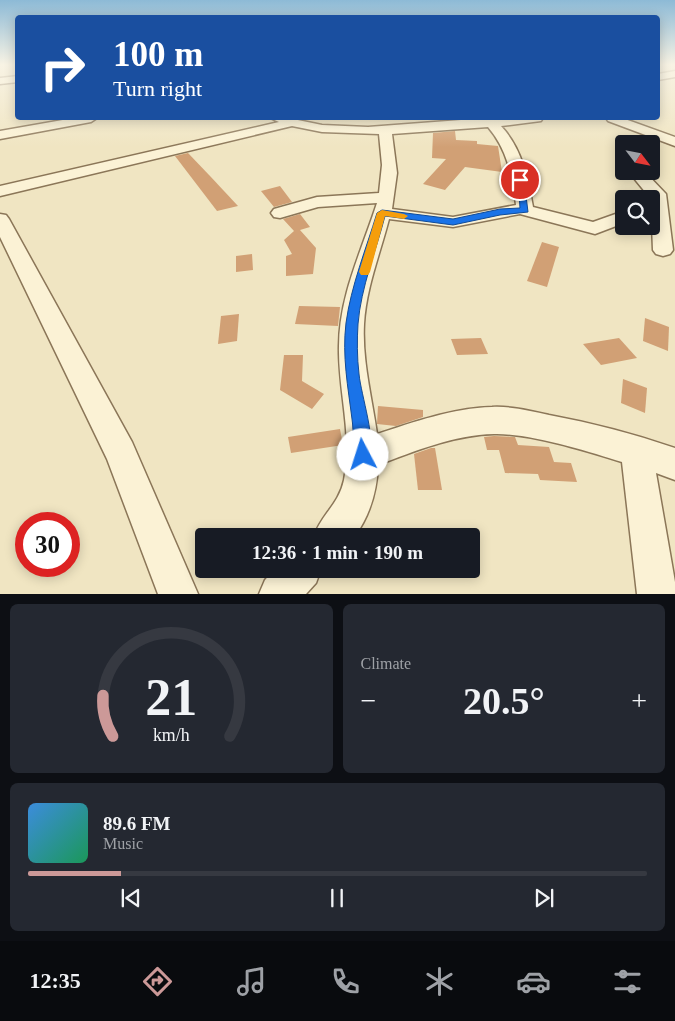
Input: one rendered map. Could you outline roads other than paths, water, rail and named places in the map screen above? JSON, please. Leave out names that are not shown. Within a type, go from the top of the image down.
[{"type":"street","points":[[0,134],[80,120]]},
{"type":"street","points":[[281,120],[343,132],[520,120]]},
{"type":"street","points":[[615,120],[640,136],[675,142]]},
{"type":"street","points":[[0,191],[291,123]]},
{"type":"street","points":[[492,123],[500,130],[511,152],[520,180],[525,210]]},
{"type":"street","points":[[338,528],[355,503],[360,482],[363,455],[360,421],[352,373],[352,324],[360,288],[384,205],[390,157],[386,130]]},
{"type":"street","points":[[644,180],[655,190]]},
{"type":"street","points":[[280,213],[317,202],[384,205],[453,222],[500,212],[525,210],[595,228],[615,220]]},
{"type":"street","points":[[0,218],[121,453],[178,594]]},
{"type":"street","points":[[659,235],[663,250]]},
{"type":"street","points":[[363,455],[409,438],[489,420],[570,433],[636,450],[675,464]]},
{"type":"street","points":[[636,450],[657,594]]},
{"type":"street","points":[[279,594],[294,578]]}]
